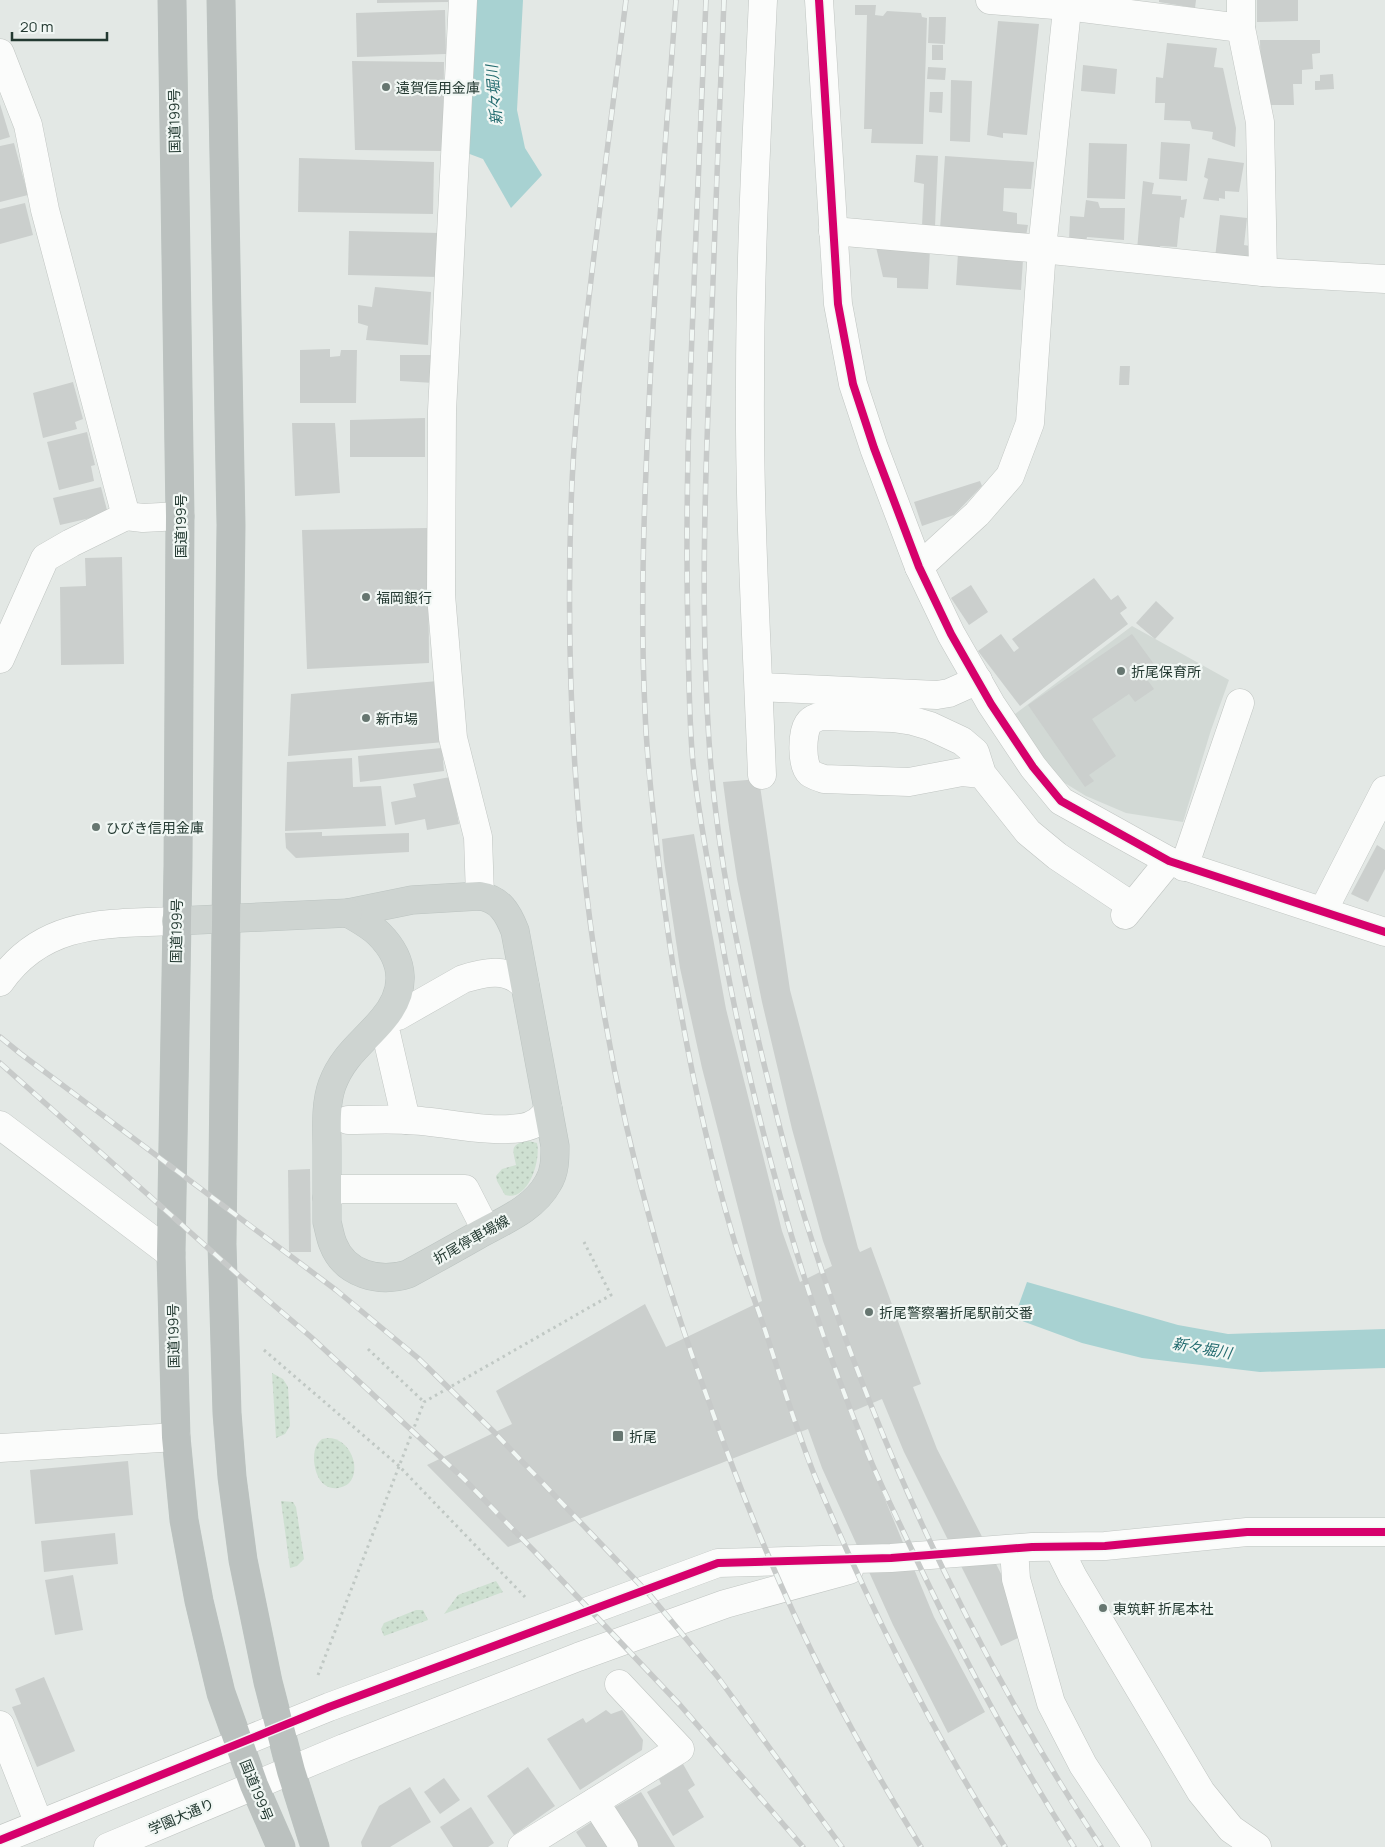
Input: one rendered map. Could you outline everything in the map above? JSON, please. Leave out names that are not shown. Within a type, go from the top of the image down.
[{"type":"highway","name":"国道199号","points":[[172,0],[180,516],[171,1254],[176,1437],[184,1520],[199,1601],[221,1693],[254,1785],[281,1847]]},
{"type":"highway","points":[[221,0],[231,525],[222,1244],[227,1413],[242,1560],[268,1682],[291,1771],[315,1847]]},
{"type":"main road","name":"折尾停車場線","points":[[176,921],[348,913],[412,900],[480,896],[496,902],[504,908],[515,930],[555,1146],[555,1161],[548,1184],[532,1202],[408,1274],[396,1278],[371,1277],[350,1266],[340,1257],[333,1246],[327,1222],[326,1115],[331,1087],[342,1063],[352,1050],[382,1020],[398,995],[401,982],[397,962],[389,946],[379,934],[348,913]]},
{"type":"street","points":[[464,0],[442,411],[441,595],[453,738],[478,837],[480,896]]},
{"type":"street","points":[[762,774],[752,525],[750,386],[752,244],[763,0]]},
{"type":"street","points":[[818,0],[838,304],[853,384],[874,448],[919,567],[951,634],[991,704],[1033,767],[1061,801],[1177,864],[1385,932]]},
{"type":"street","points":[[990,0],[1067,3],[1241,28]]},
{"type":"street","points":[[1241,0],[1241,28],[1260,122],[1262,272]]},
{"type":"street","points":[[919,567],[977,514],[1010,476],[1030,423],[1042,249],[1067,3]]},
{"type":"street","points":[[0,53],[28,125],[45,210],[126,516]]},
{"type":"street","points":[[833,231],[1042,249],[1262,272],[1385,279]]},
{"type":"street","points":[[0,659],[45,558],[126,516],[143,518],[180,516]]},
{"type":"street","points":[[759,687],[937,695],[949,693],[978,680]]},
{"type":"street","points":[[982,774],[962,772],[909,782],[824,779],[809,772],[805,766],[806,730],[814,718],[822,716],[893,718],[922,723],[962,741],[975,752],[982,774],[1028,832],[1041,845],[1129,911],[1177,864],[1240,703]]},
{"type":"street","points":[[1323,911],[1385,790]]},
{"type":"street","points":[[0,982],[22,956],[46,939],[74,930],[105,925],[176,921]]},
{"type":"street","points":[[406,1120],[382,1020],[398,1016],[463,979],[473,976],[498,973],[511,975],[525,986]]},
{"type":"street","points":[[348,1120],[406,1120],[486,1128],[521,1128],[540,1120],[545,1116],[548,1109]]},
{"type":"street","points":[[0,1125],[171,1254]]},
{"type":"street","points":[[326,1198],[331,1192],[341,1189],[465,1189],[486,1230]]},
{"type":"street","points":[[0,1448],[176,1437]]},
{"type":"street","points":[[0,1840],[329,1706],[718,1563],[891,1558],[1014,1549],[1105,1546],[1247,1532],[1385,1532]]},
{"type":"street","points":[[1058,1547],[1073,1576],[1201,1792],[1231,1829],[1257,1847]]},
{"type":"street","points":[[1014,1549],[1016,1579],[1051,1703],[1083,1765],[1137,1847]]},
{"type":"street","name":"学園大通り","points":[[108,1847],[344,1748],[578,1657],[725,1604],[891,1558]]},
{"type":"street","points":[[522,1847],[680,1749],[619,1684]]},
{"type":"street","points":[[0,1725],[39,1824]]},
{"type":"street","points":[[595,1802],[624,1847]]},
{"type":"path","points":[[318,1675],[424,1402],[611,1294],[584,1242]]},
{"type":"path","points":[[368,1349],[424,1402]]},
{"type":"path","points":[[264,1350],[399,1466],[525,1597]]},
{"type":"shaded area","points":[[1132,626],[1229,680],[1211,730],[1183,822],[1126,813],[1086,796],[1055,777],[1011,717]]},
{"type":"green space","points":[[528,1141],[537,1143],[538,1151],[535,1169],[526,1186],[520,1192],[513,1196],[505,1195],[496,1176],[502,1169],[516,1165],[515,1146]]},
{"type":"green space","points":[[272,1373],[283,1379],[288,1387],[290,1426],[285,1434],[276,1438]]},
{"type":"green space","points":[[322,1439],[336,1439],[342,1443],[352,1455],[354,1463],[353,1477],[348,1484],[338,1488],[332,1488],[323,1484],[318,1476],[314,1460],[316,1446]]},
{"type":"green space","points":[[281,1501],[293,1502],[296,1507],[304,1559],[297,1566],[290,1568]]},
{"type":"green space","points":[[496,1581],[503,1592],[444,1614],[458,1595]]},
{"type":"green space","points":[[416,1610],[423,1610],[428,1620],[384,1636],[381,1629],[384,1623]]},
{"type":"water","name":"新々堀川","points":[[475,0],[523,0],[517,110],[525,148],[542,175],[511,208],[483,159],[467,153]]},
{"type":"water","name":"新々堀川","points":[[1027,1282],[1178,1325],[1228,1334],[1385,1329],[1385,1368],[1260,1372],[1142,1358],[1082,1343],[1014,1318]]},
{"type":"building","points":[[377,0],[448,0],[448,2],[377,3]]},
{"type":"building","points":[[1159,0],[1196,0],[1195,8],[1159,2]]},
{"type":"building","points":[[1257,0],[1298,0],[1298,21],[1257,22]]},
{"type":"building","points":[[855,5],[876,5],[875,15],[883,16],[887,11],[921,13],[922,17],[927,18],[923,144],[871,143],[872,129],[864,129],[867,15],[855,15]]},
{"type":"building","points":[[445,10],[446,54],[357,57],[356,13]]},
{"type":"building","points":[[929,17],[946,17],[945,44],[928,43]]},
{"type":"building","points":[[998,21],[1039,24],[1027,135],[1003,133],[1003,138],[987,135]]},
{"type":"building","points":[[1260,40],[1320,40],[1320,53],[1312,54],[1313,69],[1302,70],[1302,84],[1293,84],[1294,105],[1267,105],[1261,84]]},
{"type":"building","points":[[1167,43],[1217,48],[1214,67],[1223,68],[1236,128],[1235,147],[1212,139],[1213,132],[1192,129],[1190,121],[1164,120],[1165,103],[1155,103],[1156,77],[1163,78]]},
{"type":"building","points":[[932,45],[943,45],[943,60],[932,60]]},
{"type":"building","points":[[352,61],[444,62],[443,151],[355,150]]},
{"type":"building","points":[[1083,65],[1117,69],[1115,94],[1081,91]]},
{"type":"building","points":[[928,67],[946,68],[945,80],[927,79]]},
{"type":"building","points":[[1333,74],[1334,89],[1315,90],[1315,81],[1320,81],[1320,75]]},
{"type":"building","points":[[951,80],[972,81],[970,142],[950,141]]},
{"type":"building","points":[[930,92],[943,92],[942,113],[929,112]]},
{"type":"building","points":[[0,104],[10,137],[0,140]]},
{"type":"building","points":[[1161,142],[1190,144],[1187,181],[1159,179]]},
{"type":"building","points":[[14,143],[28,195],[0,202],[0,146]]},
{"type":"building","points":[[1089,143],[1127,144],[1125,199],[1087,198]]},
{"type":"building","points":[[916,155],[938,156],[935,227],[922,226],[924,184],[914,182]]},
{"type":"building","points":[[945,156],[1034,162],[1031,189],[1004,188],[1003,211],[1017,213],[1017,224],[1028,225],[1026,236],[940,229]]},
{"type":"building","points":[[299,158],[434,162],[433,214],[298,212]]},
{"type":"building","points":[[1208,158],[1244,163],[1239,192],[1225,191],[1225,199],[1219,198],[1219,201],[1203,199],[1208,179],[1204,177]]},
{"type":"building","points":[[1143,181],[1154,183],[1152,194],[1181,196],[1181,200],[1187,199],[1184,218],[1180,217],[1177,247],[1160,246],[1159,253],[1137,250]]},
{"type":"building","points":[[1086,200],[1098,202],[1100,208],[1125,208],[1124,240],[1087,237],[1086,242],[1069,241],[1070,216],[1084,217]]},
{"type":"building","points":[[25,203],[33,235],[0,244],[0,209]]},
{"type":"building","points":[[1220,215],[1247,218],[1244,245],[1250,246],[1249,261],[1215,258]]},
{"type":"building","points":[[349,231],[440,233],[439,277],[348,275]]},
{"type":"building","points":[[876,247],[930,249],[928,289],[897,288],[897,278],[883,277]]},
{"type":"building","points":[[958,253],[1023,259],[1021,290],[956,285]]},
{"type":"building","points":[[375,287],[431,292],[428,345],[366,340],[368,326],[358,323],[358,305],[372,307]]},
{"type":"building","points":[[330,349],[330,357],[340,356],[341,350],[357,350],[356,403],[300,403],[300,350]]},
{"type":"building","points":[[400,355],[436,355],[434,383],[400,381]]},
{"type":"building","points":[[1120,366],[1130,366],[1129,385],[1119,385]]},
{"type":"building","points":[[73,382],[83,419],[75,422],[77,429],[43,438],[33,393]]},
{"type":"building","points":[[425,418],[425,457],[350,457],[350,420]]},
{"type":"building","points":[[292,423],[335,423],[340,493],[295,496]]},
{"type":"building","points":[[87,432],[95,465],[91,466],[94,481],[59,490],[47,442]]},
{"type":"building","points":[[980,481],[982,486],[954,515],[922,526],[914,502]]},
{"type":"building","points":[[101,487],[108,514],[60,525],[53,498]]},
{"type":"building","name":"福岡銀行","points":[[428,528],[429,663],[307,669],[302,530]]},
{"type":"building","points":[[122,557],[124,664],[61,665],[60,587],[86,586],[85,558]]},
{"type":"building","points":[[1094,578],[1111,600],[1118,595],[1127,608],[1120,613],[1128,624],[1020,706],[978,651],[1001,634],[1014,652],[1019,648],[1012,639]]},
{"type":"building","points":[[971,585],[988,612],[969,625],[951,598]]},
{"type":"building","points":[[1156,601],[1174,618],[1155,639],[1136,623]]},
{"type":"building","points":[[1132,634],[1159,671],[1146,678],[1154,689],[1135,702],[1129,694],[1092,719],[1116,756],[1089,775],[1094,781],[1085,787],[1028,705]]},
{"type":"building","name":"新市場","points":[[438,681],[444,742],[288,756],[291,694]]},
{"type":"building","points":[[442,748],[444,771],[360,782],[358,756]]},
{"type":"building","points":[[352,758],[353,787],[381,786],[386,826],[285,831],[287,762]]},
{"type":"building","points":[[450,777],[459,824],[427,830],[425,819],[395,825],[391,802],[416,797],[413,784]]},
{"type":"building","points":[[759,779],[790,990],[858,1248],[860,1252],[871,1247],[921,1384],[913,1387],[937,1449],[1031,1632],[1001,1646],[904,1452],[882,1399],[849,1413],[934,1617],[985,1712],[948,1733],[893,1625],[822,1468],[808,1429],[508,1547],[427,1465],[512,1424],[496,1391],[645,1304],[666,1347],[762,1301],[702,1068],[680,968],[662,839],[694,834],[726,1009],[782,1231],[800,1282],[832,1266],[823,1241],[792,1129],[762,1002],[737,879],[728,820],[723,782]]},
{"type":"building","points":[[322,832],[322,836],[409,833],[409,852],[296,858],[286,848],[285,833]]},
{"type":"building","points":[[1377,845],[1385,850],[1385,869],[1368,902],[1351,894]]},
{"type":"building","points":[[310,1169],[311,1252],[289,1252],[288,1170]]},
{"type":"building","points":[[128,1461],[133,1515],[35,1524],[30,1470]]},
{"type":"building","points":[[115,1533],[118,1564],[44,1572],[41,1541]]},
{"type":"building","points":[[73,1575],[83,1630],[55,1635],[45,1580]]},
{"type":"building","points":[[44,1677],[75,1751],[37,1767],[12,1707],[21,1704],[15,1689]]},
{"type":"building","points":[[606,1710],[611,1714],[622,1710],[643,1740],[642,1750],[580,1790],[547,1739],[583,1718],[586,1723]]},
{"type":"building","points":[[683,1764],[695,1785],[688,1790],[704,1817],[673,1836],[647,1792],[661,1784],[659,1779]]},
{"type":"building","points":[[528,1767],[555,1806],[514,1835],[487,1796]]},
{"type":"building","points":[[444,1778],[460,1800],[440,1814],[424,1792]]},
{"type":"building","points":[[410,1787],[431,1822],[390,1847],[362,1847],[361,1842],[379,1806]]},
{"type":"building","points":[[641,1792],[675,1847],[639,1847],[615,1807]]},
{"type":"building","points":[[471,1807],[494,1843],[488,1847],[453,1847],[440,1827]]},
{"type":"building","points":[[593,1821],[610,1847],[586,1847],[576,1832]]},
{"type":"railway","points":[[626,0],[584,339],[577,406],[571,507],[571,690],[584,872],[596,963],[611,1053],[630,1142],[653,1231],[694,1362],[723,1441],[765,1548],[813,1654],[863,1748],[921,1847]]},
{"type":"railway","points":[[676,0],[651,353],[644,519],[643,634],[650,788],[665,911],[679,1004],[697,1097],[719,1188],[744,1271],[809,1461],[857,1574],[903,1667],[952,1758],[1005,1847]]},
{"type":"railway","points":[[706,0],[688,449],[689,700],[693,763],[699,811],[724,953],[751,1081],[783,1207],[822,1332],[844,1393],[884,1490],[968,1664],[1030,1775],[1074,1847]]},
{"type":"railway","points":[[724,0],[707,433],[704,617],[710,755],[718,831],[738,946],[763,1060],[795,1186],[835,1310],[865,1390],[933,1548],[971,1625],[1055,1775],[1101,1847]]},
{"type":"railway","points":[[0,1037],[336,1290],[418,1358],[493,1431],[649,1594],[717,1676],[842,1847]]},
{"type":"railway","points":[[0,1063],[311,1337],[463,1478],[680,1705],[803,1847]]},
{"type":"cycle path","points":[[819,0],[838,304],[853,384],[874,448],[919,567],[951,634],[991,704],[1033,767],[1061,801],[1169,861],[1385,932]]},
{"type":"cycle path","points":[[0,1840],[329,1707],[718,1563],[891,1558],[1032,1547],[1105,1546],[1247,1532],[1385,1532]]},
{"type":"place","name":"遠賀信用金庫","points":[[386,87]]},
{"type":"place","name":"福岡銀行","points":[[366,597]]},
{"type":"place","name":"折尾保育所","points":[[1121,671]]},
{"type":"place","name":"新市場","points":[[366,718]]},
{"type":"place","name":"ひびき信用金庫","points":[[96,827]]},
{"type":"place","name":"折尾警察署折尾駅前交番","points":[[869,1312]]},
{"type":"place","name":"折尾","points":[[618,1436]]},
{"type":"place","name":"東筑軒 折尾本社","points":[[1103,1608]]}]
